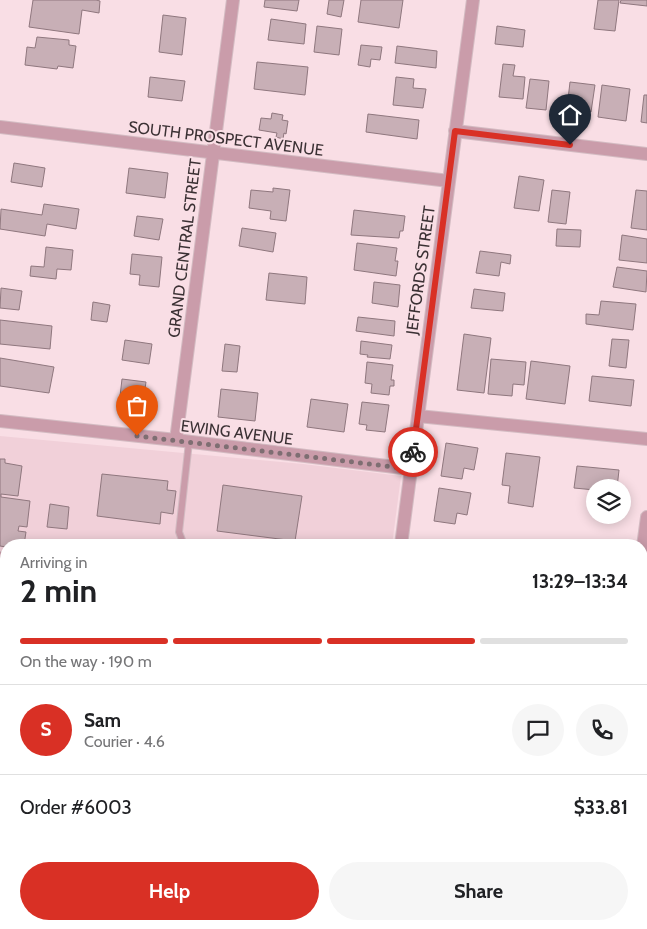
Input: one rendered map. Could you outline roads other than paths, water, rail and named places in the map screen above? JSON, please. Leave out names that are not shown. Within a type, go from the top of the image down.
[{"type":"street","name":"GRAND CENTRAL STREET","points":[[183,441],[213,153],[233,0]]},
{"type":"street","name":"JEFFORDS STREET","points":[[402,539],[473,0]]},
{"type":"street","name":"SOUTH PROSPECT AVENUE","points":[[0,127],[449,181]]},
{"type":"street","points":[[455,131],[647,154]]},
{"type":"street","points":[[418,416],[647,439]]},
{"type":"street","name":"EWING AVENUE","points":[[0,421],[411,469]]},
{"type":"street","points":[[644,539],[647,517]]},
{"type":"lane","points":[[182,539],[179,532],[183,441]]}]
